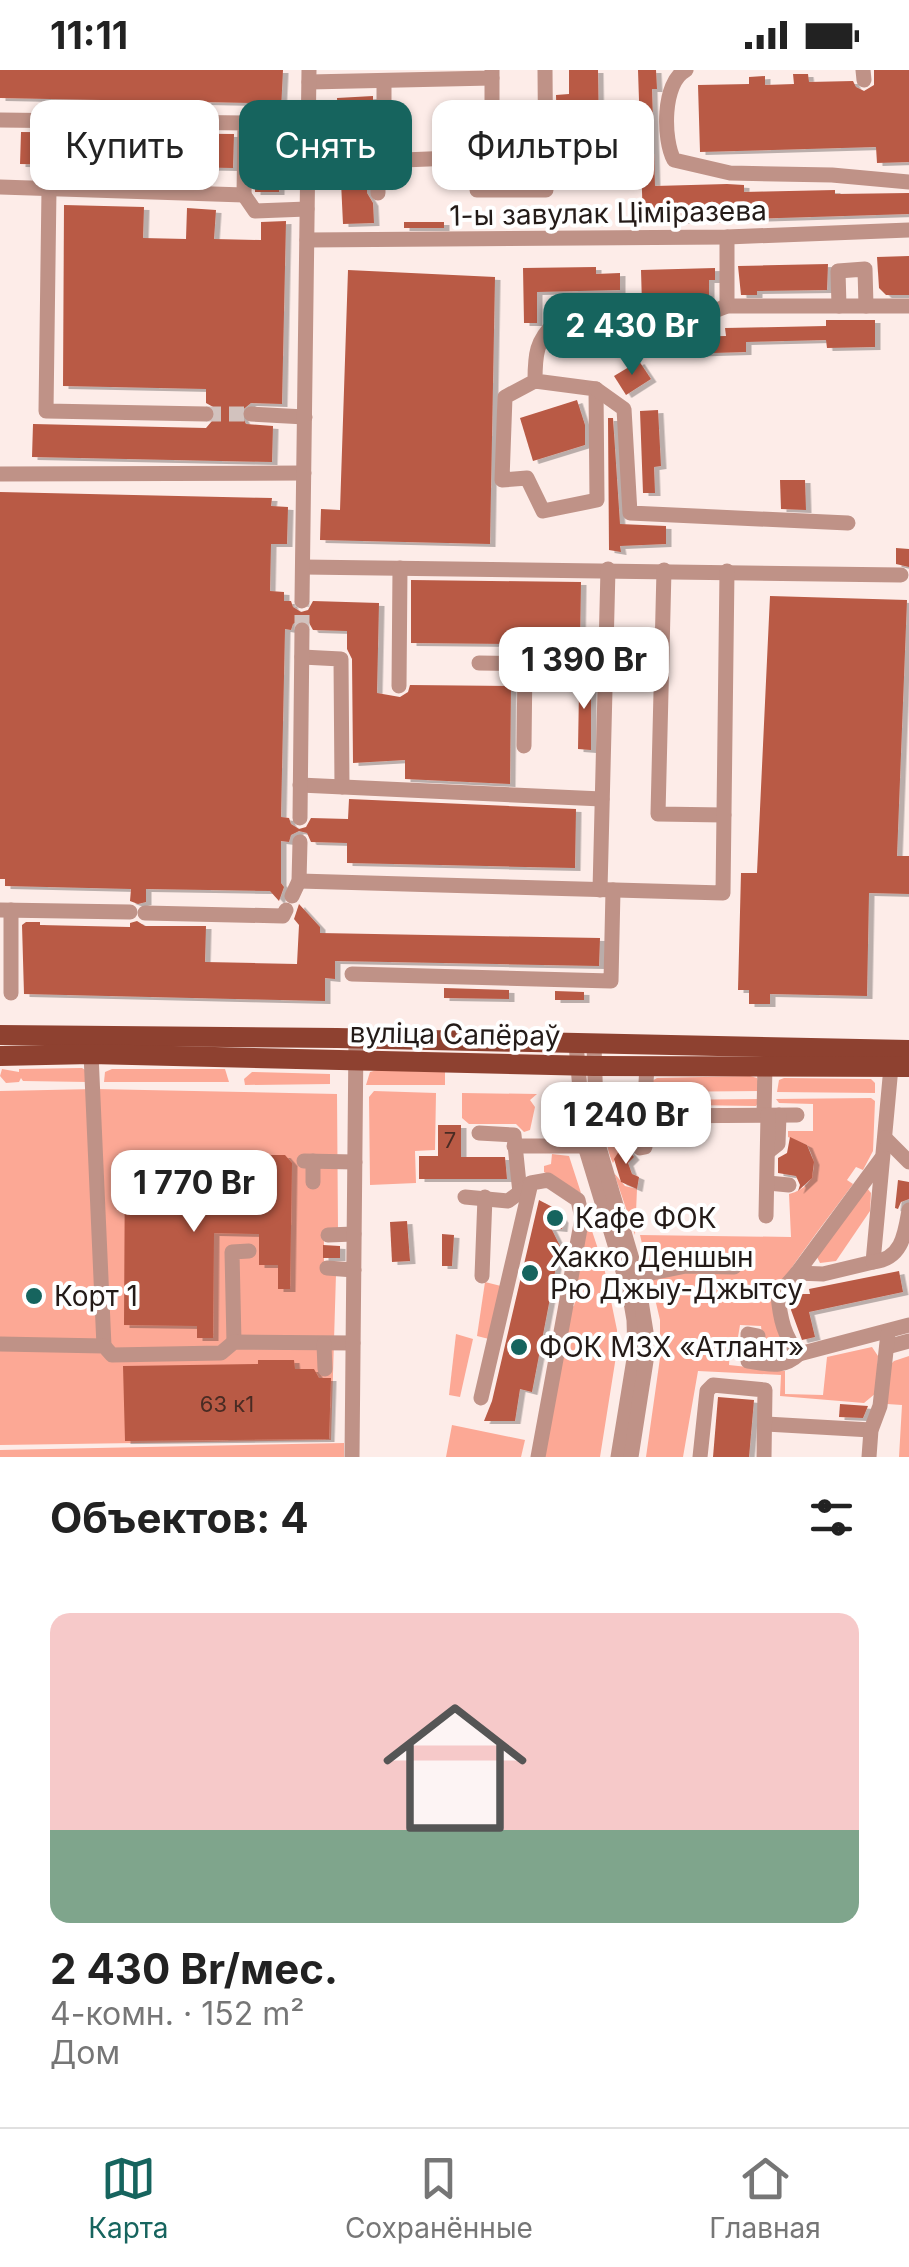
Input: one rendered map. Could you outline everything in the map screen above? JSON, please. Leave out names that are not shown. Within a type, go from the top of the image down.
[{"type":"main road","name":"вуліца Сапёраў","points":[[0,1036],[585,1055],[909,1050]]},
{"type":"main road","name":"вуліца Сапёраў","points":[[0,1056],[356,1049]]},
{"type":"main road","name":"вуліца Сапёраў","points":[[585,1055],[646,1066],[900,1067]]},
{"type":"street","points":[[545,70],[545,100]]},
{"type":"street","points":[[686,70],[679,73],[670,88],[667,147],[674,160],[730,173],[832,175],[909,182]]},
{"type":"street","points":[[302,601],[309,76],[384,81],[492,74],[492,100]]},
{"type":"street","points":[[384,81],[384,100]]},
{"type":"street","points":[[0,120],[244,123],[244,195],[255,211],[308,209]]},
{"type":"street","points":[[718,152],[718,169]]},
{"type":"street","points":[[0,187],[30,188]]},
{"type":"street","points":[[50,190],[46,410],[206,414]]},
{"type":"street","points":[[105,190],[244,195]]},
{"type":"street","name":"1-ы завулак Ціміразева","points":[[307,240],[727,238],[909,230]]},
{"type":"street","points":[[727,238],[727,306]]},
{"type":"street","points":[[839,306],[838,271],[865,269],[866,306]]},
{"type":"street","points":[[535,382],[535,350],[556,322],[709,313],[727,306],[909,306]]},
{"type":"street","points":[[596,389],[597,500],[542,511],[527,478],[502,480],[505,398],[535,382],[596,389],[624,409],[630,513],[848,523]]},
{"type":"street","points":[[251,414],[305,416]]},
{"type":"street","points":[[0,474],[304,473]]},
{"type":"street","points":[[303,567],[901,575]]},
{"type":"street","points":[[398,686],[400,568]]},
{"type":"street","points":[[352,974],[611,981],[602,800],[608,569]]},
{"type":"street","points":[[664,570],[658,814],[724,816]]},
{"type":"street","points":[[292,896],[606,890],[723,893],[728,571]]},
{"type":"street","points":[[300,818],[302,630]]},
{"type":"street","points":[[302,658],[341,658],[342,787]]},
{"type":"street","points":[[479,663],[605,664]]},
{"type":"street","points":[[524,746],[525,663]]},
{"type":"street","points":[[300,785],[602,800]]},
{"type":"street","points":[[12,993],[6,910],[283,916],[292,896],[300,842]]},
{"type":"street","points":[[352,1457],[356,1049]]},
{"type":"street","points":[[92,1054],[104,1346],[112,1355],[222,1353],[234,1342],[353,1342]]},
{"type":"street","points":[[585,1055],[592,1146],[634,1320],[635,1353],[618,1457]]},
{"type":"street","points":[[765,1064],[770,1115],[778,1144],[768,1149],[766,1216]]},
{"type":"street","points":[[640,1148],[645,1147],[646,1066]]},
{"type":"street","points":[[874,1262],[882,1158],[900,1067]]},
{"type":"street","points":[[644,1116],[797,1115]]},
{"type":"street","points":[[479,1133],[514,1135],[526,1188],[480,1398]]},
{"type":"street","points":[[885,1138],[909,1162]]},
{"type":"street","points":[[514,1146],[592,1146]]},
{"type":"street","points":[[799,1354],[788,1341],[778,1296],[882,1158]]},
{"type":"street","points":[[313,1182],[309,1161],[355,1162]]},
{"type":"street","points":[[598,1172],[643,1302],[646,1361],[631,1457]]},
{"type":"street","points":[[466,1197],[508,1201],[543,1179],[556,1183],[578,1200],[582,1218],[538,1457]]},
{"type":"street","points":[[768,1183],[789,1185]]},
{"type":"street","points":[[482,1276],[485,1197]]},
{"type":"street","points":[[798,1273],[822,1274],[892,1257],[904,1241],[909,1210]]},
{"type":"street","points":[[328,1234],[354,1234]]},
{"type":"street","points":[[234,1342],[232,1252],[249,1252]]},
{"type":"street","points":[[637,1276],[686,1266],[734,1267]]},
{"type":"street","points":[[327,1268],[354,1270]]},
{"type":"street","points":[[214,1298],[233,1298]]},
{"type":"street","points":[[869,1457],[871,1430],[880,1406],[887,1340],[909,1325]]},
{"type":"street","points":[[758,1336],[748,1334],[748,1361],[778,1366],[789,1364],[799,1354],[840,1341],[909,1341]]},
{"type":"street","points":[[0,1344],[104,1346]]},
{"type":"street","points":[[324,1344],[324,1369]]},
{"type":"street","points":[[700,1457],[709,1386],[766,1390],[764,1457]]},
{"type":"street","points":[[766,1424],[871,1430]]},
{"type":"shaded area","points":[[82,1068],[87,1071],[87,1082],[21,1078],[19,1082],[6,1083],[0,1076],[2,1069],[19,1072]]},
{"type":"shaded area","points":[[225,1069],[229,1082],[104,1082],[105,1072]]},
{"type":"shaded area","points":[[252,1072],[330,1074],[330,1084],[245,1085],[244,1079]]},
{"type":"shaded area","points":[[370,1072],[445,1072],[445,1085],[366,1085]]},
{"type":"shaded area","points":[[657,1078],[757,1078],[761,1091],[651,1092],[652,1081]]},
{"type":"shaded area","points":[[871,1079],[875,1093],[777,1092],[779,1080]]},
{"type":"shaded area","points":[[0,1091],[337,1094],[338,1231],[324,1232],[324,1273],[336,1274],[331,1440],[0,1445]]},
{"type":"shaded area","points":[[374,1091],[436,1093],[435,1150],[415,1151],[416,1183],[370,1185],[369,1097]]},
{"type":"shaded area","points":[[462,1093],[537,1094],[530,1100],[535,1107],[530,1130],[524,1132],[516,1124],[469,1124],[462,1118]]},
{"type":"shaded area","points":[[610,1096],[639,1097],[637,1129],[641,1142],[623,1145],[613,1163],[606,1130]]},
{"type":"shaded area","points":[[761,1099],[756,1106],[688,1105],[679,1112],[652,1111],[651,1100]]},
{"type":"shaded area","points":[[776,1099],[875,1101],[873,1151],[863,1170],[856,1167],[847,1180],[853,1184],[774,1298],[784,1352],[779,1357],[753,1359],[753,1348],[763,1343],[761,1326],[740,1325],[738,1337],[731,1337],[729,1365],[785,1371],[785,1394],[823,1395],[827,1357],[872,1347],[878,1356],[876,1393],[864,1403],[780,1396],[781,1375],[698,1371],[683,1457],[646,1457],[660,1358],[660,1320],[640,1235],[791,1237],[789,1194],[804,1187],[814,1168],[807,1145],[788,1137],[788,1131],[813,1131],[813,1104],[779,1103]]},
{"type":"shaded area","points":[[552,1154],[569,1156],[581,1193],[544,1172],[544,1166],[551,1164]]},
{"type":"shaded area","points":[[614,1173],[625,1186],[637,1189],[635,1235]]},
{"type":"shaded area","points":[[867,1188],[871,1193],[870,1211],[836,1261],[820,1263],[817,1257]]},
{"type":"shaded area","points":[[589,1222],[604,1267],[617,1330],[600,1457],[543,1457],[569,1308],[574,1306],[573,1288]]},
{"type":"shaded area","points":[[485,1282],[501,1286],[489,1339],[477,1336]]},
{"type":"shaded area","points":[[456,1334],[473,1339],[460,1397],[449,1395]]},
{"type":"shaded area","points":[[909,1356],[909,1457],[899,1457],[902,1405],[887,1404],[890,1365]]},
{"type":"shaded area","points":[[452,1425],[525,1440],[521,1457],[446,1457]]},
{"type":"shaded area","points":[[344,1443],[344,1457],[0,1457],[0,1450]]},
{"type":"building","points":[[0,70],[283,70],[282,100],[239,103],[0,98]]},
{"type":"building","points":[[569,70],[598,70],[598,100],[556,100],[556,95],[569,94]]},
{"type":"building","points":[[638,70],[656,70],[657,89],[652,89],[652,100],[639,100]]},
{"type":"building","points":[[874,70],[909,70],[909,162],[877,163],[876,147],[700,152],[698,85],[749,84],[749,77],[765,76],[765,85],[794,84],[793,74],[808,74],[809,82],[853,81],[864,91],[874,85]]},
{"type":"building","points":[[373,96],[373,100],[337,100]]},
{"type":"building","points":[[21,132],[30,132],[30,164],[20,164]]},
{"type":"building","points":[[219,134],[234,134],[233,168],[219,168]]},
{"type":"building","points":[[654,154],[655,186],[727,184],[744,185],[744,192],[909,193],[909,214],[643,222],[642,190],[654,190]]},
{"type":"building","points":[[341,190],[367,190],[373,203],[374,223],[343,224]]},
{"type":"building","points":[[64,205],[144,207],[143,238],[186,239],[187,208],[216,210],[214,239],[261,240],[261,222],[286,221],[282,404],[251,403],[240,412],[246,424],[273,426],[272,462],[32,457],[33,424],[206,428],[217,415],[215,408],[206,403],[206,389],[63,386]]},
{"type":"building","points":[[404,222],[444,222],[444,228],[404,228]]},
{"type":"building","points":[[909,256],[909,295],[886,295],[879,288],[877,257]]},
{"type":"building","points":[[828,264],[827,290],[757,291],[757,295],[741,295],[738,266]]},
{"type":"building","points":[[596,267],[596,274],[620,273],[620,290],[537,292],[537,323],[524,323],[523,268]]},
{"type":"building","points":[[715,268],[715,280],[709,280],[709,301],[642,305],[641,270]]},
{"type":"building","points":[[348,270],[495,277],[490,544],[320,540],[321,509],[340,510]]},
{"type":"building","points":[[826,320],[875,320],[875,347],[827,348],[826,340],[746,342],[746,352],[678,354],[678,337],[726,336],[725,328],[826,326]]},
{"type":"building","points":[[639,361],[651,379],[626,395],[614,376]]},
{"type":"building","points":[[577,400],[585,425],[585,445],[533,461],[520,418]]},
{"type":"building","points":[[658,410],[661,466],[654,467],[655,493],[643,493],[640,411]]},
{"type":"building","points":[[608,418],[613,418],[620,524],[666,526],[666,544],[620,546],[621,552],[609,550]]},
{"type":"building","points":[[780,480],[805,480],[806,510],[781,509]]},
{"type":"building","points":[[0,492],[272,498],[271,506],[288,507],[287,544],[271,544],[270,591],[284,592],[284,601],[291,601],[301,612],[308,610],[313,601],[379,603],[377,693],[400,697],[410,685],[511,686],[510,784],[405,779],[405,760],[353,763],[352,659],[347,649],[347,631],[313,630],[308,621],[301,619],[291,630],[285,629],[281,817],[289,818],[299,829],[306,827],[311,818],[348,819],[349,799],[576,809],[575,868],[347,863],[347,843],[311,842],[307,833],[299,831],[291,835],[289,842],[281,841],[284,887],[279,901],[270,891],[146,889],[146,902],[138,904],[130,901],[131,889],[5,886],[5,879],[0,879]]},
{"type":"building","points":[[896,548],[909,549],[909,567],[896,564]]},
{"type":"building","points":[[411,580],[581,582],[580,645],[568,645],[568,651],[534,653],[510,652],[510,644],[411,643]]},
{"type":"building","points":[[770,596],[907,600],[897,856],[909,856],[909,894],[869,893],[867,996],[770,994],[770,1004],[749,1004],[749,990],[738,990],[741,873],[757,873]]},
{"type":"building","points":[[570,679],[591,679],[591,750],[578,749],[579,690],[570,690]]},
{"type":"building","points":[[299,904],[320,927],[320,933],[600,938],[599,966],[335,961],[335,979],[325,978],[325,1001],[24,994],[22,925],[26,922],[130,927],[130,923],[137,921],[145,926],[206,926],[205,962],[297,964],[299,925],[294,919]]},
{"type":"building","points":[[444,988],[509,990],[509,999],[444,998]]},
{"type":"building","points":[[555,991],[584,992],[584,1000],[555,1000]]},
{"type":"building","points":[[438,1125],[461,1125],[461,1157],[505,1157],[507,1179],[419,1179],[419,1156],[438,1156]]},
{"type":"building","points":[[790,1137],[807,1145],[814,1162],[812,1178],[798,1191],[796,1176],[778,1173],[778,1158],[787,1153]]},
{"type":"building","points":[[631,1142],[629,1151],[634,1157],[628,1163],[632,1174],[639,1177],[637,1189],[621,1182],[614,1159],[623,1145]]},
{"type":"building","points":[[125,1152],[200,1152],[200,1195],[259,1195],[259,1155],[285,1155],[292,1163],[290,1289],[278,1289],[278,1265],[259,1265],[259,1234],[214,1233],[213,1338],[197,1338],[197,1326],[124,1325]]},
{"type":"building","points":[[898,1180],[909,1182],[909,1199],[901,1202],[898,1209],[895,1208]]},
{"type":"building","name":"ФОК МЗХ «Атлант»","points":[[539,1200],[556,1209],[563,1220],[562,1229],[551,1228],[560,1246],[532,1392],[520,1389],[515,1421],[484,1421],[492,1401]]},
{"type":"building","points":[[407,1221],[410,1261],[392,1262],[390,1222]]},
{"type":"building","points":[[442,1234],[454,1235],[452,1266],[442,1266]]},
{"type":"building","points":[[323,1245],[340,1246],[340,1258],[323,1258]]},
{"type":"building","points":[[899,1271],[903,1292],[809,1312],[815,1337],[802,1340],[791,1310],[795,1294],[810,1294],[809,1289]]},
{"type":"building","points":[[258,1360],[294,1360],[295,1369],[314,1369],[319,1378],[331,1378],[329,1439],[125,1441],[123,1366],[258,1364]]},
{"type":"building","points":[[718,1397],[754,1400],[749,1457],[713,1457]]},
{"type":"building","points":[[840,1404],[868,1406],[863,1418],[839,1417]]},
{"type":"tunnel","points":[[206,414],[251,414]]},
{"type":"tunnel","points":[[302,601],[302,630]]},
{"type":"place","name":"Кафе ФОК","points":[[555,1218]]},
{"type":"place","name":"Хакко Деншын Рю Джыу-Джытсу","points":[[530,1273]]},
{"type":"place","name":"Корт 1","points":[[34,1296]]},
{"type":"place","name":"ФОК МЗХ «Атлант»","points":[[519,1347]]}]
